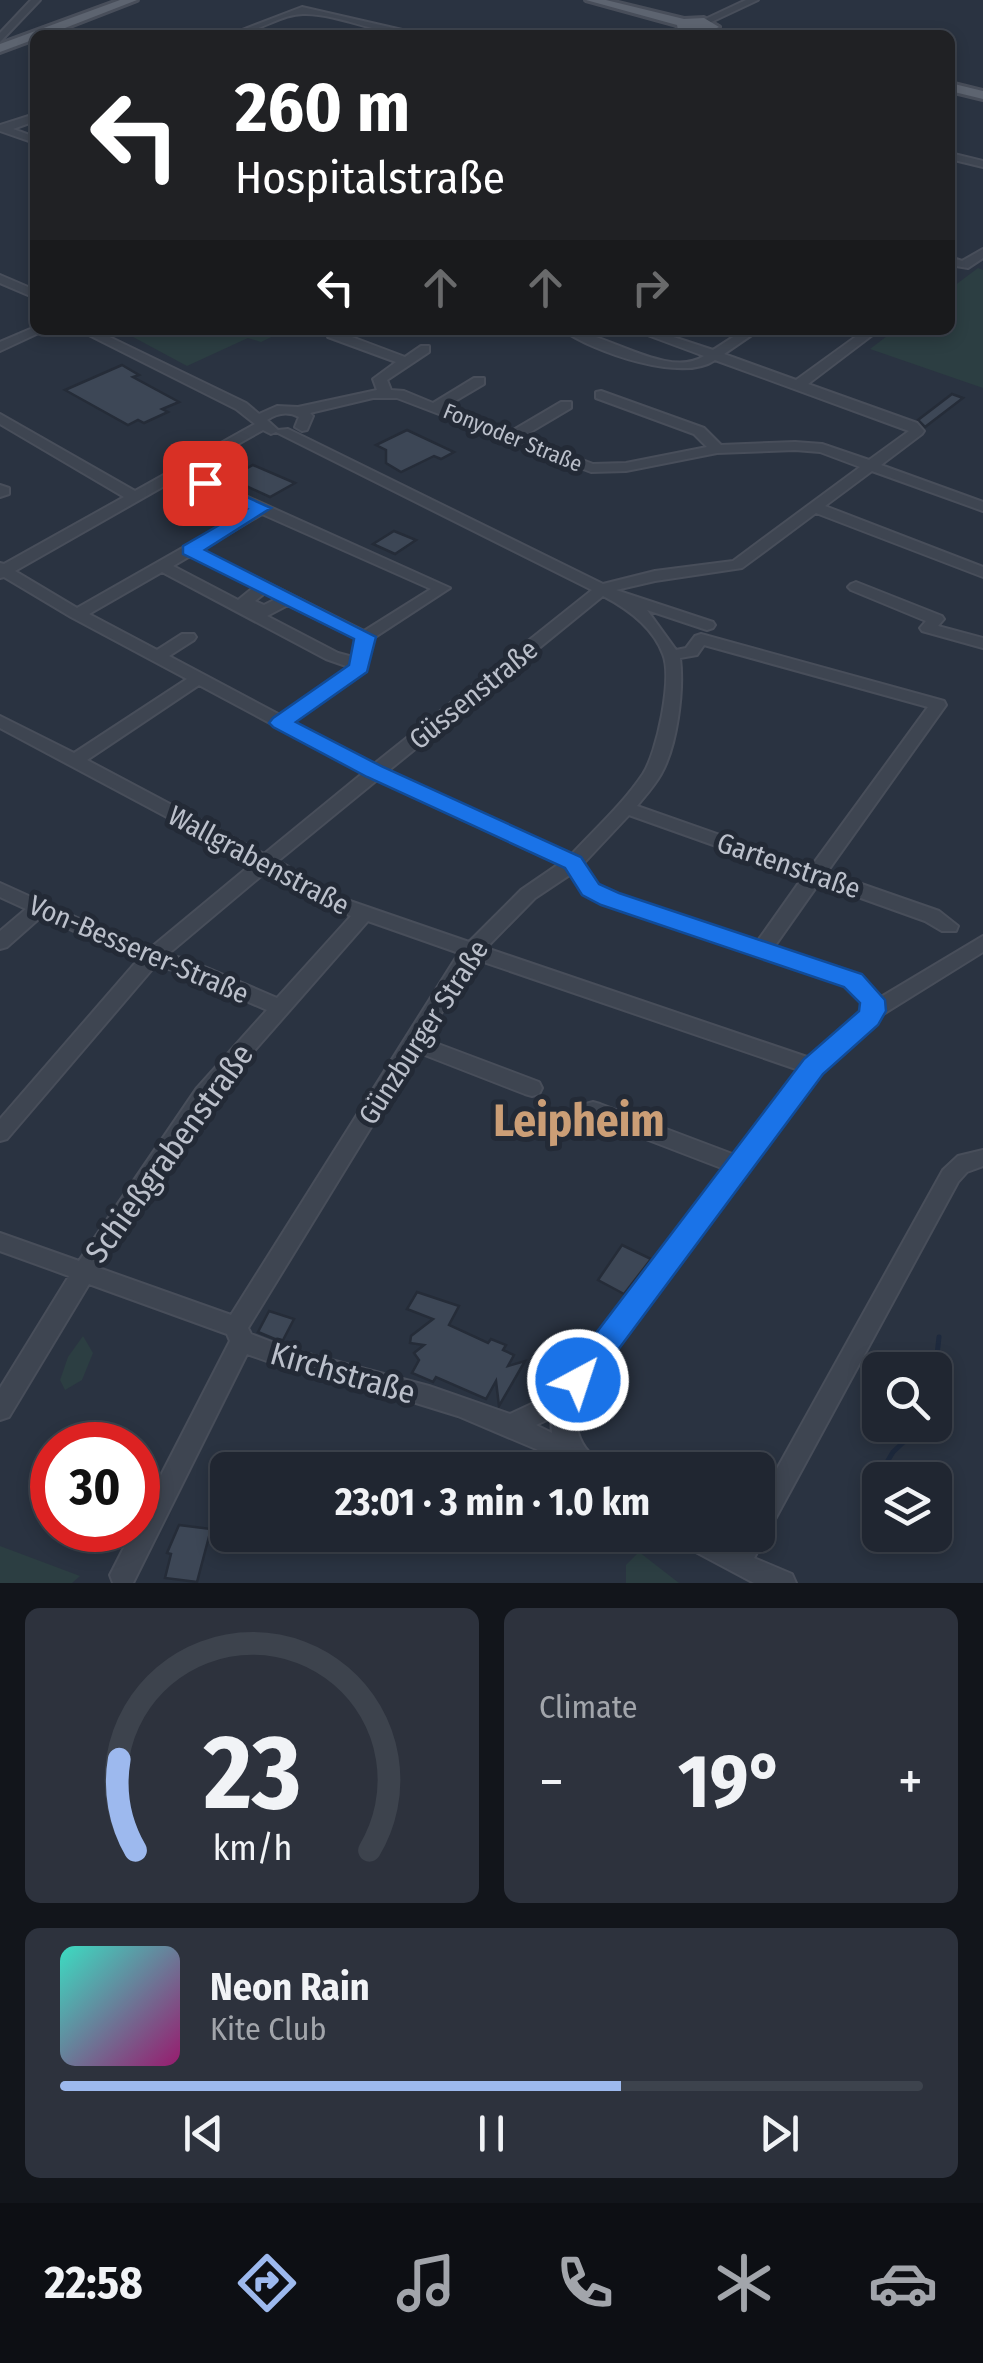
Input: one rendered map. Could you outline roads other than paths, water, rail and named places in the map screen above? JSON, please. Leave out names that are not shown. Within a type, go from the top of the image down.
[{"type":"main road","points":[[49,30],[131,0]]},
{"type":"main road","points":[[592,0],[683,29],[713,28]]},
{"type":"main road","points":[[0,48],[30,37]]},
{"type":"main road","points":[[955,88],[983,95]]},
{"type":"street","points":[[0,39],[36,0]]},
{"type":"street","points":[[713,28],[754,0]]},
{"type":"street","points":[[248,30],[302,10],[391,30]]},
{"type":"street","points":[[2,128],[30,118]]},
{"type":"street","points":[[2,128],[30,138]]},
{"type":"street","points":[[955,157],[983,164]]},
{"type":"street","points":[[955,262],[964,265],[983,253]]},
{"type":"street","points":[[0,279],[30,294]]},
{"type":"street","points":[[0,347],[30,334]]},
{"type":"street","points":[[94,335],[154,362]]},
{"type":"street","points":[[112,335],[270,424],[610,593],[646,616],[672,654],[690,652],[701,639],[779,665],[859,682],[938,705],[862,814],[813,872],[761,951]]},
{"type":"street","points":[[335,335],[407,362]]},
{"type":"street","points":[[584,335],[680,368],[709,361],[744,335]]},
{"type":"street","points":[[610,593],[655,576],[737,565],[916,432],[912,426],[655,335]]},
{"type":"street","points":[[798,385],[867,335]]},
{"type":"street","points":[[385,393],[380,378],[425,350]]},
{"type":"street","points":[[435,406],[479,381]]},
{"type":"street","name":"Fonyoder Straße","points":[[302,419],[332,406],[385,393],[407,396],[590,468],[626,467],[717,449],[770,445],[822,448],[983,508]]},
{"type":"street","points":[[601,394],[699,432],[717,449]]},
{"type":"street","points":[[510,438],[566,404]]},
{"type":"street","points":[[0,418],[135,496]]},
{"type":"street","points":[[270,424],[302,419]]},
{"type":"street","points":[[1,570],[270,424],[302,419]]},
{"type":"street","points":[[302,419],[315,446]]},
{"type":"street","points":[[180,472],[442,588],[365,637],[360,665],[280,723]]},
{"type":"street","points":[[77,614],[262,508]]},
{"type":"street","points":[[816,508],[983,572]]},
{"type":"street","points":[[190,550],[365,637]]},
{"type":"street","points":[[162,566],[332,656],[360,665]]},
{"type":"street","points":[[1,570],[375,772],[573,863],[590,890]]},
{"type":"street","points":[[264,587],[244,601],[264,612],[286,599]]},
{"type":"street","points":[[856,587],[958,627],[956,634],[983,643]]},
{"type":"street","points":[[610,593],[708,625]]},
{"type":"street","name":"Güssenstraße","points":[[0,1132],[150,959],[375,772],[610,593]]},
{"type":"street","points":[[156,657],[188,637]]},
{"type":"street","name":"Günzburger Straße","points":[[122,1575],[239,1334],[470,952],[502,916],[573,863],[626,808],[654,772],[668,725],[674,675],[672,654]]},
{"type":"street","points":[[72,762],[197,679]]},
{"type":"street","name":"Wallgrabenstraße","points":[[0,720],[72,762],[318,890],[339,907],[362,916],[380,915],[470,952],[814,1066]]},
{"type":"street","name":"Gartenstraße","points":[[626,808],[813,872],[950,926]]},
{"type":"street","points":[[548,878],[876,988],[909,990]]},
{"type":"street","name":"Von-Besserer-Straße","points":[[0,889],[150,959],[179,964],[279,1007]]},
{"type":"street","points":[[0,942],[38,909]]},
{"type":"street","name":"Schießgrabenstraße","points":[[0,1408],[82,1274],[204,1094],[362,916]]},
{"type":"street","points":[[508,1426],[562,1402],[814,1066],[873,1005],[909,990],[983,943]]},
{"type":"street","points":[[853,980],[873,1005]]},
{"type":"street","points":[[414,1043],[532,1088]]},
{"type":"street","points":[[593,1110],[737,1165]]},
{"type":"street","points":[[775,1495],[940,1198],[951,1170],[968,1160],[983,1158]]},
{"type":"street","name":"Kirchstraße","points":[[0,1242],[239,1334],[268,1353],[421,1394],[508,1426],[559,1452]]},
{"type":"street","points":[[562,1402],[564,1438],[576,1452]]},
{"type":"street","points":[[717,1552],[783,1583]]},
{"type":"street","points":[[737,1564],[744,1552]]},
{"type":"waterway","points":[[937,1352],[939,1337]]},
{"type":"waterway","points":[[887,1462],[904,1442]]},
{"type":"district","name":"Leipheim","points":[[579,1120]]}]
